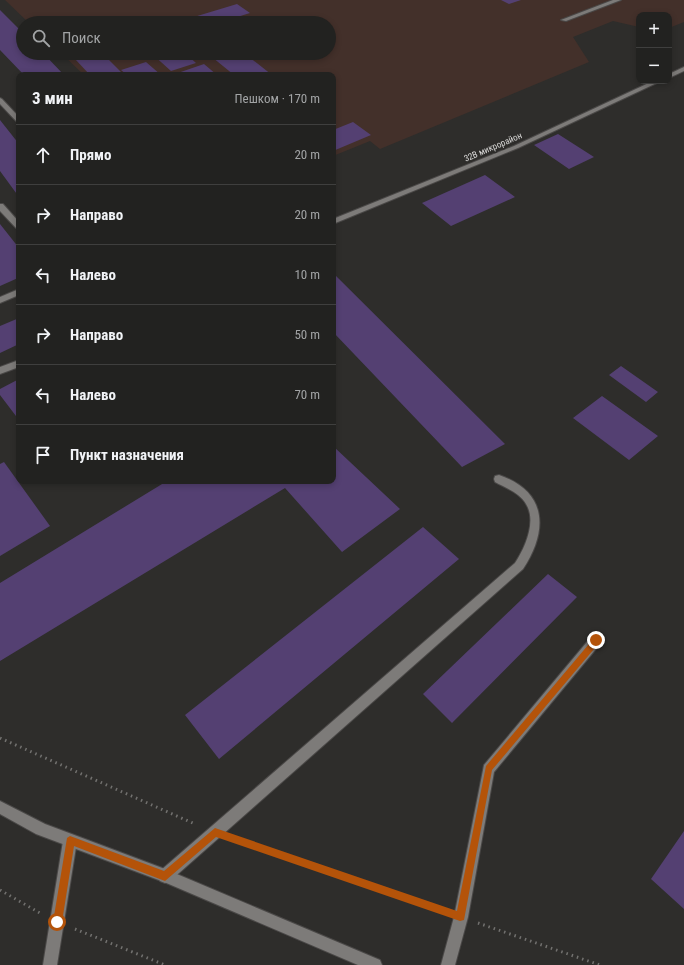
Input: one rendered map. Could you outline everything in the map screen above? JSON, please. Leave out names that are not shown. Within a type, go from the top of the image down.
[{"type":"street","points":[[564,20],[618,0]]},
{"type":"street","points":[[672,75],[684,69]]},
{"type":"street","name":"32В микрорайон","points":[[336,221],[516,147],[652,84]]},
{"type":"street","points":[[0,100],[16,118]]},
{"type":"street","points":[[0,206],[16,223]]},
{"type":"street","points":[[0,300],[16,293]]},
{"type":"street","points":[[0,371],[16,364]]},
{"type":"street","points":[[165,876],[518,566],[531,546],[534,533],[534,517],[531,502],[522,493],[499,479]]},
{"type":"street","points":[[448,965],[460,917],[488,769],[596,640]]},
{"type":"street","points":[[0,807],[41,829],[165,876],[375,965]]},
{"type":"street","points":[[50,965],[70,841]]},
{"type":"path","points":[[0,738],[215,833],[600,965]]},
{"type":"path","points":[[0,890],[57,922],[165,965]]},
{"type":"shaded area","points":[[5,0],[684,0],[684,22],[672,27],[672,12],[636,12],[636,26],[613,21],[573,37],[589,62],[380,149],[370,141],[336,155],[336,72],[81,72],[68,60],[336,60],[336,16],[22,16]]},
{"type":"building","points":[[501,0],[521,0],[509,4]]},
{"type":"building","points":[[237,4],[250,13],[240,16],[197,16]]},
{"type":"building","points":[[0,10],[16,26],[16,60],[50,60],[61,72],[21,72],[0,50]]},
{"type":"building","points":[[76,60],[109,60],[121,72],[87,72]]},
{"type":"building","points":[[159,60],[193,60],[196,63],[171,71]]},
{"type":"building","points":[[216,60],[253,60],[268,72],[230,72]]},
{"type":"building","points":[[146,62],[158,72],[123,72],[121,70]]},
{"type":"building","points":[[204,64],[213,72],[181,72]]},
{"type":"building","points":[[0,120],[16,140],[16,193],[0,171]]},
{"type":"building","points":[[353,122],[371,135],[336,150],[336,129]]},
{"type":"building","points":[[558,134],[594,157],[569,169],[534,145]]},
{"type":"building","points":[[485,175],[515,197],[451,226],[422,203]]},
{"type":"building","points":[[0,224],[16,244],[16,279],[0,286]]},
{"type":"building","points":[[336,276],[505,444],[462,467],[336,335]]},
{"type":"building","points":[[16,319],[16,345],[0,353],[0,326]]},
{"type":"building","points":[[621,366],[658,392],[646,402],[609,375]]},
{"type":"building","points":[[16,381],[16,416],[0,395],[0,389]]},
{"type":"building","points":[[602,396],[658,436],[629,460],[573,418]]},
{"type":"building","points":[[336,449],[400,509],[342,552],[285,488],[0,661],[0,583],[162,484],[336,484]]},
{"type":"building","points":[[4,462],[16,479],[16,484],[20,484],[50,526],[0,556],[0,464]]},
{"type":"building","points":[[423,527],[459,559],[219,759],[185,715]]},
{"type":"building","points":[[548,574],[577,597],[452,723],[423,694]]},
{"type":"building","points":[[684,831],[684,909],[651,879]]},
{"type":"route","points":[[57,922],[70,841],[165,876],[215,833],[460,917],[471,867],[488,769],[596,640]]}]
